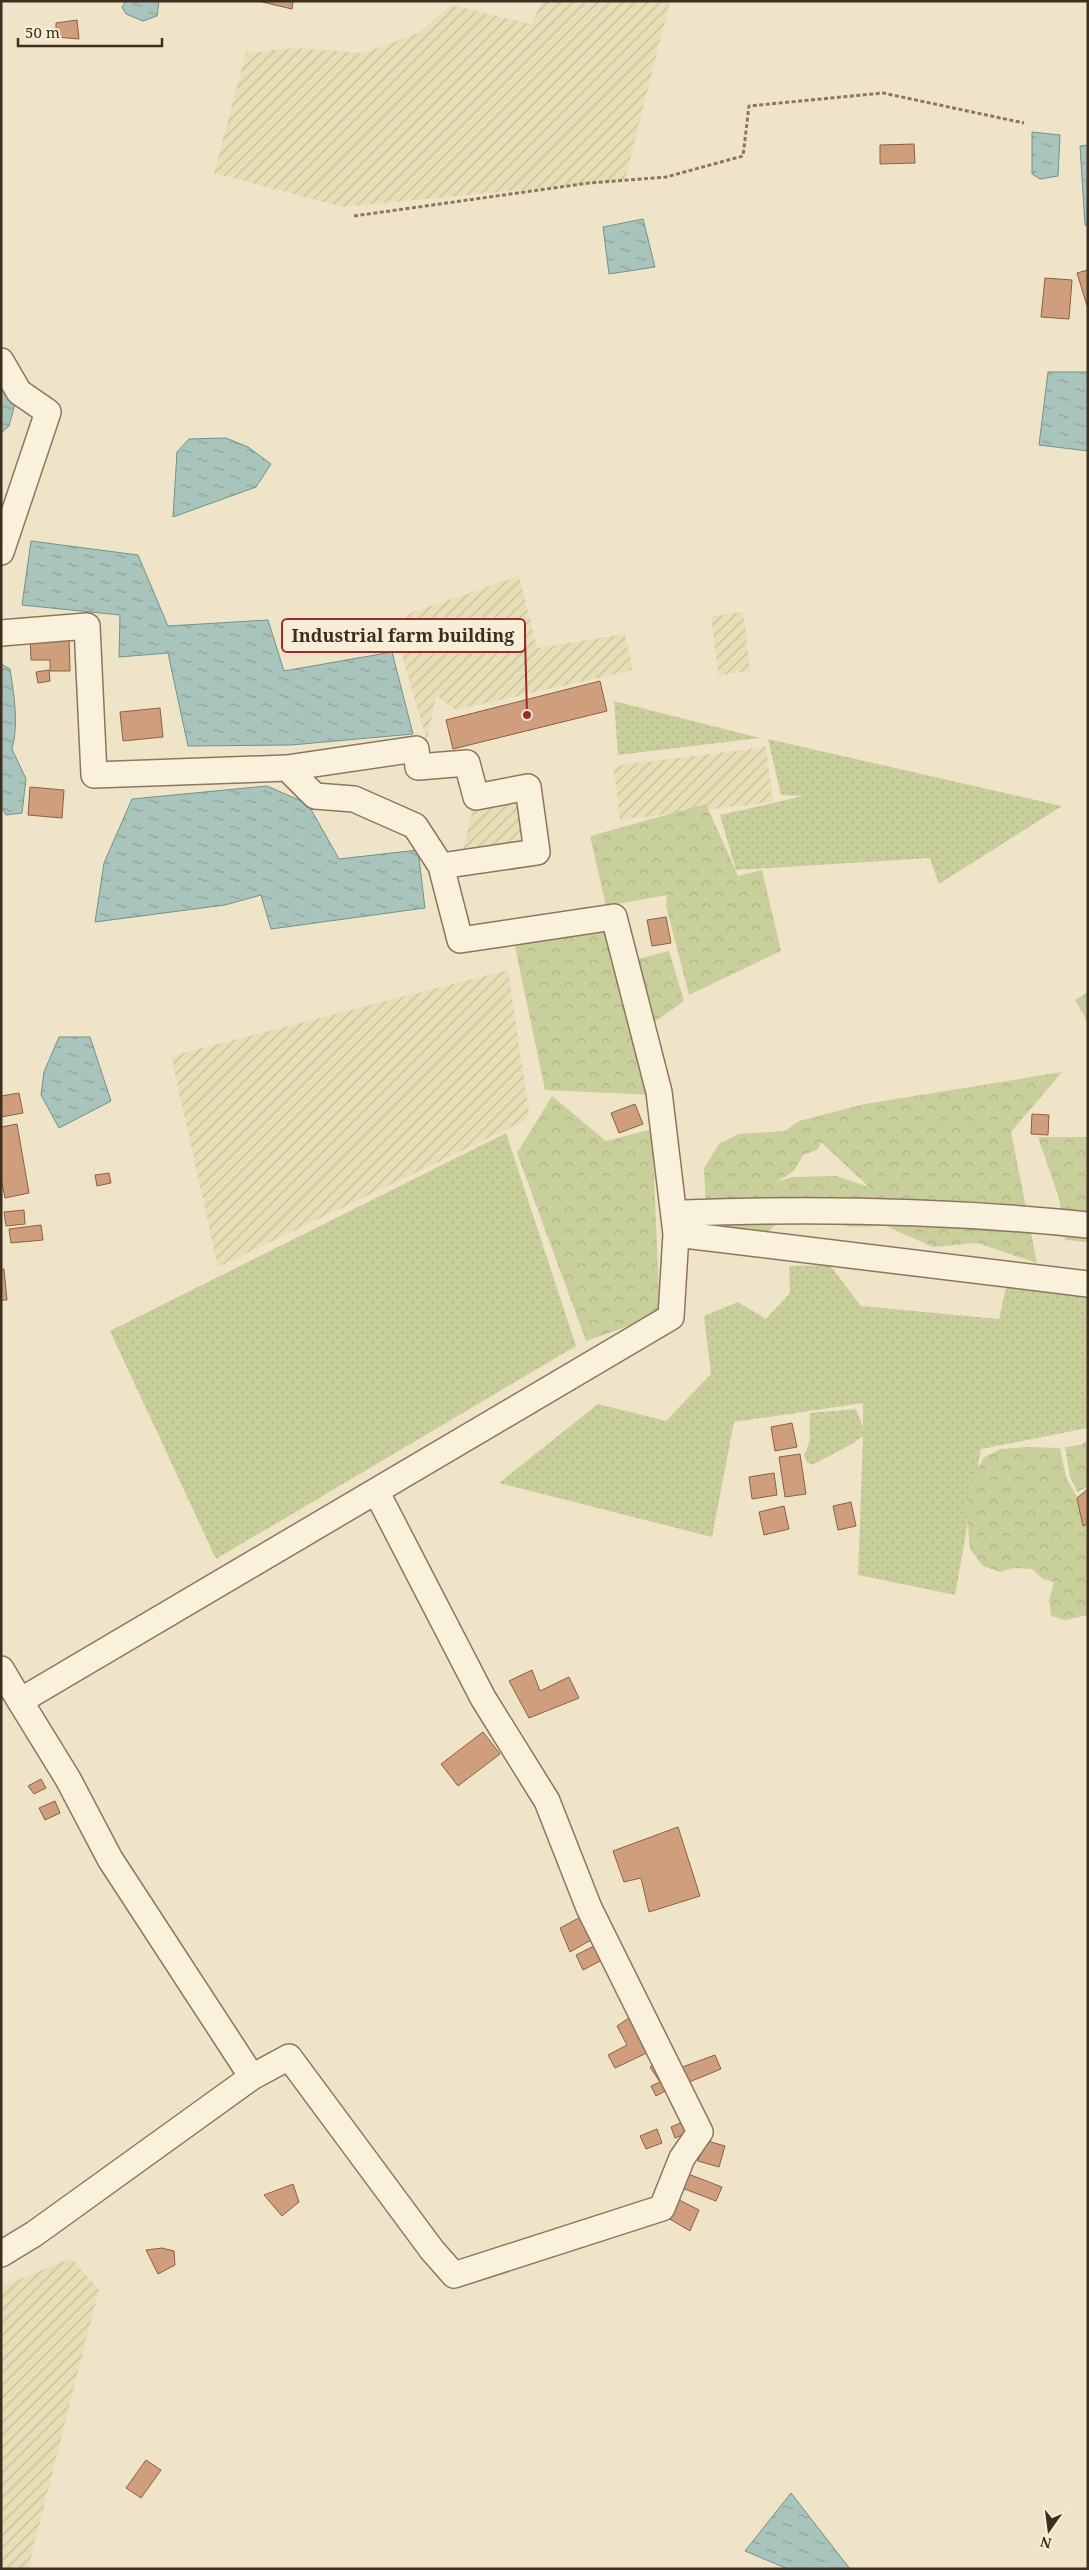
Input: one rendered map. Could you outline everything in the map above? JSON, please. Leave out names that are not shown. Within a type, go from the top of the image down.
[{"type":"street","points":[[1,361],[19,392],[48,412],[1,552]]},
{"type":"street","points":[[1,633],[87,626],[94,775],[287,768],[416,749],[418,767],[467,763],[476,797],[528,786],[537,852],[441,866]]},
{"type":"street","points":[[20,1701],[671,1317],[676,1234],[659,1092],[614,917],[460,940],[441,866],[415,826],[354,800],[314,796],[287,768]]},
{"type":"street","points":[[676,1234],[685,1213],[759,1210],[863,1212],[1047,1220],[1088,1224]]},
{"type":"street","points":[[676,1234],[1088,1284]]},
{"type":"street","points":[[1,2254],[34,2234],[252,2077],[289,2056],[432,2250],[454,2274],[662,2208],[682,2158],[700,2132],[590,1908],[547,1801],[483,1698],[376,1491]]},
{"type":"street","points":[[1,1669],[68,1779],[110,1859],[252,2077]]},
{"type":"path","points":[[354,216],[590,182],[666,177],[743,156],[749,106],[883,93],[1024,123]]},
{"type":"shaded area","points":[[542,1],[670,1],[625,180],[343,207],[214,173],[246,53],[294,48],[364,53],[418,33],[451,5],[531,24]]},
{"type":"shaded area","points":[[519,576],[537,648],[625,634],[633,670],[456,710],[436,695],[427,742],[398,641],[408,614]]},
{"type":"shaded area","points":[[743,612],[750,671],[718,675],[711,616]]},
{"type":"shaded area","points":[[766,747],[773,802],[620,820],[613,766]]},
{"type":"shaded area","points":[[522,795],[527,846],[462,854],[476,797]]},
{"type":"shaded area","points":[[508,970],[529,1112],[526,1120],[218,1267],[171,1056]]},
{"type":"shaded area","points":[[71,2258],[99,2290],[28,2569],[1,2569],[1,2287]]},
{"type":"green space","points":[[614,701],[760,738],[618,755]]},
{"type":"green space","points":[[768,739],[1062,806],[939,884],[930,858],[736,870],[720,815],[803,796],[781,795]]},
{"type":"green space","points":[[706,804],[738,876],[762,870],[781,951],[689,995],[666,906],[667,895],[606,906],[590,836]]},
{"type":"green space","points":[[609,920],[654,1095],[545,1090],[513,937]]},
{"type":"green space","points":[[669,951],[684,1001],[650,1025],[634,960]]},
{"type":"green space","points":[[1088,992],[1088,1023],[1075,1000]]},
{"type":"green space","points":[[1062,1072],[1011,1132],[1037,1263],[977,1243],[933,1247],[886,1226],[851,1227],[809,1217],[788,1217],[761,1236],[733,1232],[703,1222],[706,1210],[704,1168],[719,1144],[739,1134],[785,1131],[799,1121],[865,1104]],"holes":[[[821,1142],[869,1187],[836,1176],[793,1177],[776,1182],[794,1171],[803,1155],[817,1150]]]},
{"type":"green space","points":[[552,1096],[606,1141],[652,1129],[660,1315],[586,1341],[517,1153]]},
{"type":"green space","points":[[506,1133],[576,1346],[216,1559],[110,1331]]},
{"type":"green space","points":[[1038,1137],[1088,1137],[1088,1242],[1065,1240],[1059,1198]]},
{"type":"green space","points":[[830,1265],[861,1306],[999,1319],[1006,1287],[1088,1288],[1088,1428],[981,1449],[955,1595],[858,1575],[863,1436],[852,1444],[812,1465],[807,1462],[804,1455],[809,1439],[810,1413],[856,1409],[863,1427],[863,1403],[734,1422],[712,1537],[499,1483],[598,1404],[666,1421],[711,1374],[704,1316],[738,1302],[766,1319],[790,1293],[789,1266]]},
{"type":"green space","points":[[1088,1440],[1088,1487],[1077,1492],[1070,1476],[1065,1447],[1081,1445]]},
{"type":"green space","points":[[1027,1447],[1060,1448],[1066,1477],[1077,1497],[1088,1492],[1088,1524],[1085,1526],[1088,1526],[1088,1615],[1066,1620],[1051,1616],[1049,1601],[1054,1582],[1043,1579],[1032,1569],[1014,1568],[1000,1572],[983,1566],[970,1549],[966,1504],[973,1478],[984,1457],[1001,1449]]},
{"type":"water","points":[[126,1],[159,1],[157,16],[143,21],[126,14],[122,7]]},
{"type":"water","points":[[1032,132],[1060,135],[1058,176],[1040,179],[1032,174]]},
{"type":"water","points":[[1088,145],[1088,226],[1085,225],[1080,146]]},
{"type":"water","points":[[643,219],[655,267],[609,274],[603,227]]},
{"type":"water","points":[[1048,372],[1088,372],[1088,451],[1039,445]]},
{"type":"water","points":[[1,382],[16,400],[9,426],[1,433]]},
{"type":"water","points":[[226,438],[248,447],[271,464],[256,487],[173,517],[177,452],[189,439]]},
{"type":"water","points":[[31,541],[138,555],[168,626],[268,620],[284,671],[392,652],[413,734],[291,745],[188,746],[168,653],[119,657],[120,615],[22,605]]},
{"type":"water","points":[[1,664],[10,669],[15,720],[12,749],[26,779],[22,813],[6,815],[1,806]]},
{"type":"water","points":[[267,786],[308,804],[339,859],[418,850],[425,908],[271,929],[261,895],[225,905],[95,922],[104,863],[132,799]]},
{"type":"water","points":[[59,1037],[90,1037],[111,1101],[59,1128],[41,1095],[44,1072]]},
{"type":"water","points":[[791,2493],[850,2569],[788,2569],[745,2551]]},
{"type":"building","points":[[258,1],[293,1],[292,9]]},
{"type":"building","points":[[77,20],[79,39],[56,37],[56,23]]},
{"type":"building","points":[[914,144],[915,163],[880,164],[880,145]]},
{"type":"building","points":[[1088,270],[1088,309],[1077,273]]},
{"type":"building","points":[[1045,278],[1072,280],[1069,319],[1041,317]]},
{"type":"building","points":[[30,637],[69,637],[70,671],[50,671],[50,660],[31,660]]},
{"type":"building","points":[[49,670],[50,681],[38,683],[36,672]]},
{"type":"building","points":[[600,681],[607,711],[453,749],[446,720]]},
{"type":"building","points":[[160,708],[163,737],[123,741],[120,712]]},
{"type":"building","points":[[30,787],[64,790],[62,818],[28,815]]},
{"type":"building","points":[[666,917],[671,943],[652,946],[647,920]]},
{"type":"building","points":[[19,1093],[23,1113],[1,1117],[1,1096]]},
{"type":"building","points":[[635,1104],[643,1124],[619,1133],[611,1113]]},
{"type":"building","points":[[1032,1114],[1049,1115],[1048,1135],[1031,1134]]},
{"type":"building","points":[[17,1124],[29,1193],[5,1198],[1,1179],[1,1127]]},
{"type":"building","points":[[109,1173],[111,1183],[97,1186],[95,1175]]},
{"type":"building","points":[[24,1210],[25,1224],[6,1226],[4,1212]]},
{"type":"building","points":[[41,1225],[43,1240],[11,1243],[9,1229]]},
{"type":"building","points":[[4,1269],[7,1300],[1,1300],[1,1270]]},
{"type":"building","points":[[792,1423],[797,1447],[775,1451],[771,1427]]},
{"type":"building","points":[[800,1454],[806,1494],[785,1497],[779,1457]]},
{"type":"building","points":[[774,1473],[777,1495],[752,1499],[749,1477]]},
{"type":"building","points":[[1088,1489],[1088,1524],[1083,1526],[1077,1498]]},
{"type":"building","points":[[851,1502],[856,1526],[838,1530],[833,1506]]},
{"type":"building","points":[[784,1506],[789,1529],[764,1535],[759,1512]]},
{"type":"building","points":[[532,1670],[540,1691],[569,1677],[579,1698],[529,1718],[509,1681]]},
{"type":"building","points":[[483,1732],[500,1754],[458,1786],[441,1764]]},
{"type":"building","points":[[41,1779],[46,1788],[34,1794],[28,1786]]},
{"type":"building","points":[[55,1801],[60,1813],[45,1820],[39,1808]]},
{"type":"building","points":[[678,1827],[700,1896],[649,1912],[641,1878],[624,1882],[613,1851]]},
{"type":"building","points":[[588,1913],[598,1936],[570,1952],[560,1928]]},
{"type":"building","points":[[598,1944],[604,1959],[583,1970],[576,1955]]},
{"type":"building","points":[[635,2014],[653,2050],[615,2068],[608,2055],[627,2045],[617,2026]]},
{"type":"building","points":[[715,2055],[721,2069],[682,2085],[677,2069]]},
{"type":"building","points":[[660,2061],[673,2087],[656,2096],[651,2086],[660,2082],[650,2067]]},
{"type":"building","points":[[687,2120],[692,2131],[675,2138],[671,2127]]},
{"type":"building","points":[[657,2129],[662,2143],[646,2149],[640,2136]]},
{"type":"building","points":[[704,2140],[725,2146],[719,2167],[698,2161]]},
{"type":"building","points":[[683,2172],[722,2187],[716,2201],[677,2186]]},
{"type":"building","points":[[293,2184],[299,2202],[282,2216],[264,2195]]},
{"type":"building","points":[[679,2200],[699,2210],[690,2231],[668,2218]]},
{"type":"building","points":[[162,2248],[174,2251],[175,2265],[158,2274],[146,2250]]},
{"type":"building","points":[[146,2460],[161,2470],[141,2498],[126,2488]]},
{"type":"place","name":"Industrial farm building","points":[[527,715]]}]
